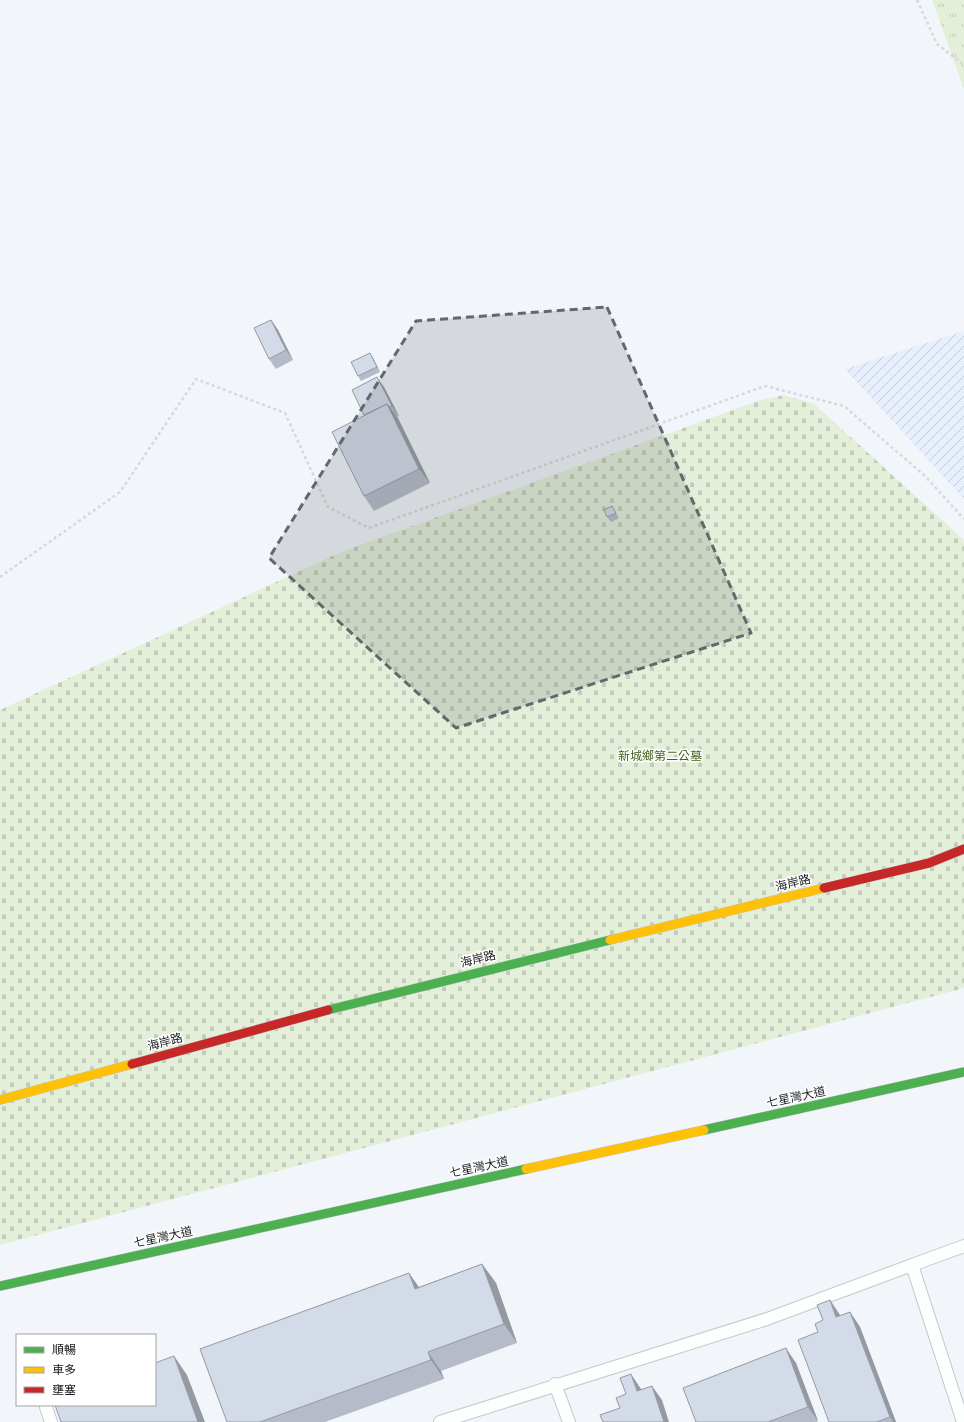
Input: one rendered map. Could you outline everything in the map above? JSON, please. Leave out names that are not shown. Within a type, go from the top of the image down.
[{"type":"main road","name":"海岸路","points":[[0,1100],[374,997],[929,862],[964,849]]},
{"type":"main road","name":"七星灣大道","points":[[0,1286],[964,1072]]},
{"type":"lane","points":[[440,1422],[555,1384],[767,1319],[964,1246]]},
{"type":"lane","points":[[912,1265],[963,1422]]},
{"type":"lane","points":[[555,1384],[569,1422]]},
{"type":"lane","points":[[46,1407],[51,1422]]},
{"type":"path","points":[[917,0],[937,44],[964,65]]},
{"type":"path","points":[[0,577],[120,492],[196,379],[286,413],[328,508],[369,528],[765,386],[844,406],[925,476],[964,519]]},
{"type":"highlighted area","points":[[607,307],[751,633],[456,728],[269,558],[416,321]]},
{"type":"shaded area","points":[[964,331],[964,499],[845,369]]},
{"type":"green space","points":[[932,0],[964,0],[964,89]]},
{"type":"green space","name":"新城鄉第二公墓","points":[[784,395],[814,404],[964,540],[964,988],[0,1245],[0,710],[341,552],[758,401]]},
{"type":"building","points":[[271,320],[286,350],[269,359],[254,328]]},
{"type":"building","points":[[370,353],[377,367],[358,376],[351,362]]},
{"type":"building","points":[[377,377],[392,406],[390,407],[387,404],[364,415],[352,390]]},
{"type":"building","points":[[387,404],[419,469],[364,496],[332,432]]},
{"type":"building","points":[[612,506],[616,513],[607,517],[604,510]]},
{"type":"building","points":[[482,1264],[504,1324],[428,1352],[431,1360],[260,1422],[227,1422],[200,1349],[409,1273],[415,1289]]},
{"type":"building","points":[[830,1300],[836,1317],[850,1312],[890,1417],[877,1422],[829,1422],[798,1340],[818,1332],[815,1324],[823,1320],[817,1305]]},
{"type":"building","points":[[786,1348],[808,1407],[768,1422],[696,1422],[683,1388]]},
{"type":"building","points":[[174,1356],[198,1422],[61,1422],[55,1406],[156,1406],[156,1363]]},
{"type":"building","points":[[631,1374],[637,1391],[652,1386],[664,1422],[603,1422],[600,1415],[620,1408],[616,1398],[626,1394],[620,1378]]},
{"type":"traffic: fast","points":[[328,1010],[610,940]]},
{"type":"traffic: fast","points":[[704,1130],[964,1072]]},
{"type":"traffic: fast","points":[[0,1286],[526,1169]]},
{"type":"traffic: slow","points":[[610,940],[824,888]]},
{"type":"traffic: slow","points":[[0,1100],[132,1064]]},
{"type":"traffic: slow","points":[[526,1169],[704,1130]]},
{"type":"traffic: jam","points":[[824,888],[929,863],[964,849]]},
{"type":"traffic: jam","points":[[132,1064],[328,1010]]}]
